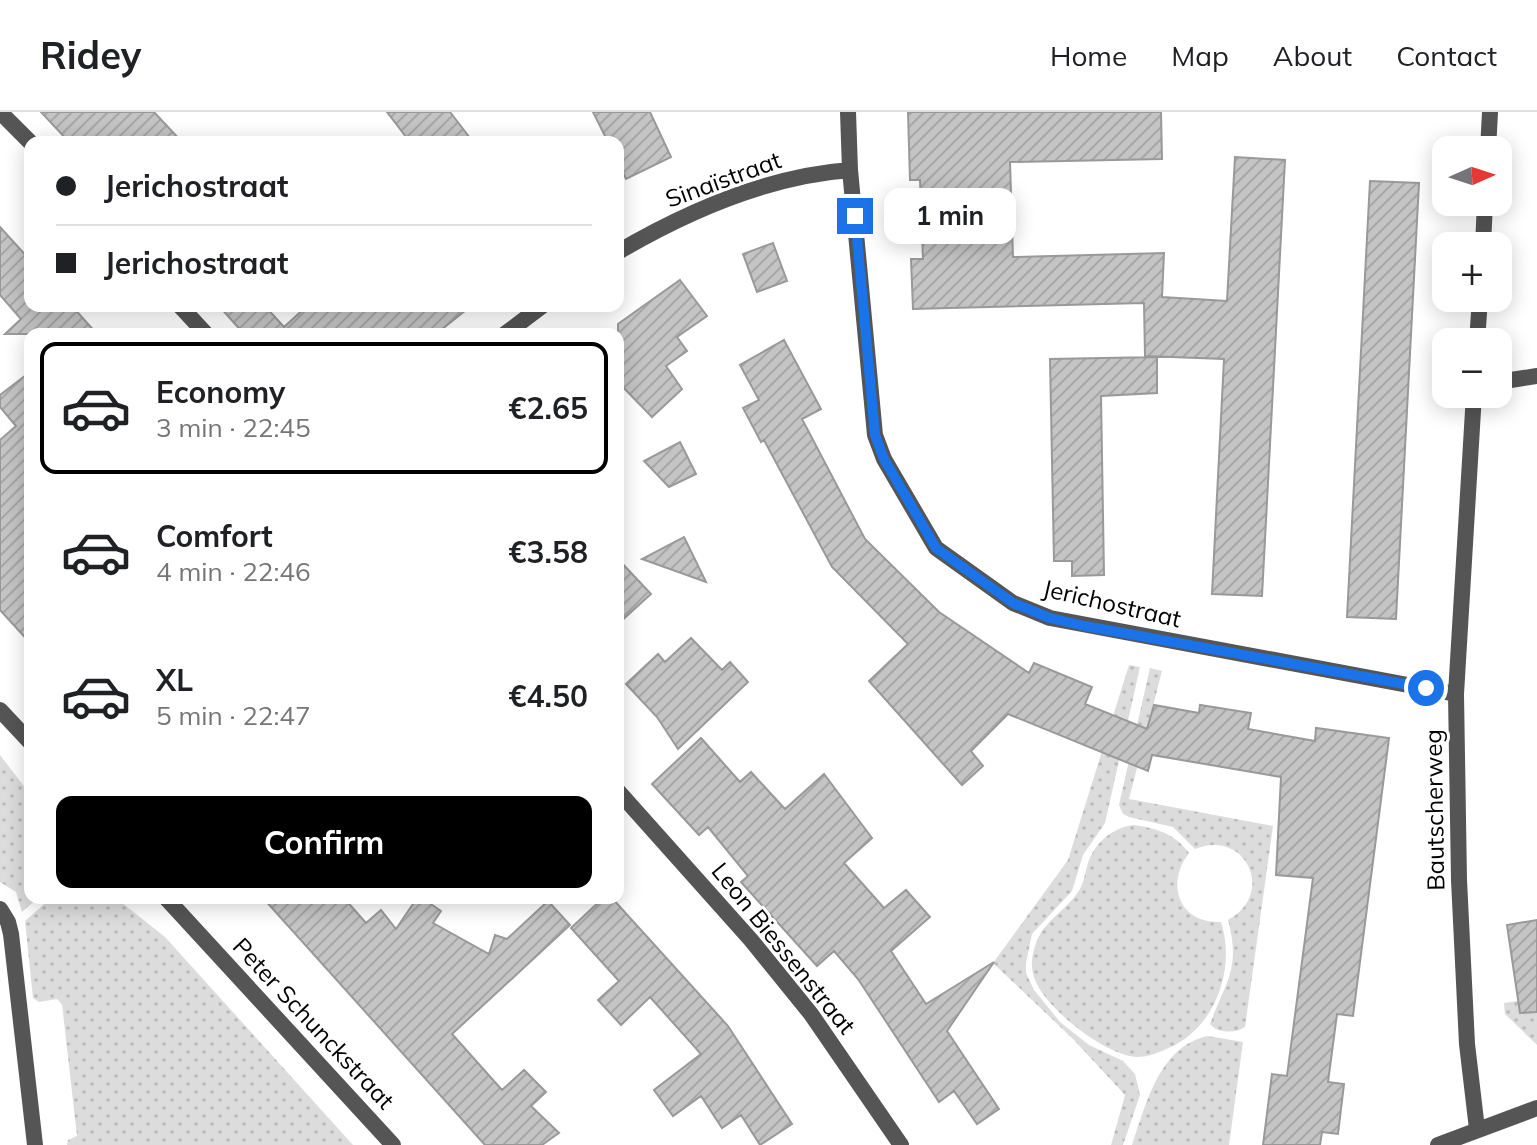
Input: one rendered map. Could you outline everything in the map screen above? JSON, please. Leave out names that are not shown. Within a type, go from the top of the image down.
[{"type":"street","points":[[0,112],[24,136]]},
{"type":"street","name":"Jerichostraat","points":[[848,112],[850,170],[875,435],[884,459],[936,548],[1013,603],[1050,618],[1456,694]]},
{"type":"street","points":[[1489,136],[1490,112]]},
{"type":"street","name":"Sinaïstraat","points":[[624,248],[649,233],[722,201],[810,173],[850,170]]},
{"type":"street","points":[[186,312],[200,328]]},
{"type":"street","points":[[513,328],[534,312]]},
{"type":"street","points":[[1512,380],[1537,376]]},
{"type":"street","name":"Bautscherweg","points":[[1473,408],[1456,694],[1459,880],[1467,1044],[1477,1129]]},
{"type":"street","points":[[0,710],[24,736]]},
{"type":"street","name":"Leon Biessenstraat","points":[[624,798],[751,940],[811,1014],[901,1145]]},
{"type":"street","name":"Peter Schunckstraat","points":[[172,904],[393,1145]]},
{"type":"street","points":[[0,909],[11,934],[35,1145]]},
{"type":"street","points":[[1438,1145],[1537,1108]]},
{"type":"shaded area","points":[[1129,665],[1140,667],[1105,823],[1083,855],[1072,891],[1032,934],[1026,963],[1026,973],[1034,990],[1060,1022],[1089,1045],[1123,1061],[1135,1074],[1140,1095],[1123,1145],[1111,1145],[1125,1095],[1073,1039],[993,963],[1068,860]]},
{"type":"shaded area","points":[[1150,668],[1162,671],[1129,799],[1273,826],[1245,1027],[1236,1031],[1222,1031],[1210,1024],[1232,963],[1232,937],[1228,920],[1243,908],[1251,895],[1249,866],[1228,847],[1213,845],[1195,849],[1173,827],[1129,817],[1123,814],[1119,805]]},
{"type":"shaded area","points":[[0,755],[24,786],[24,904],[31,904],[22,912],[16,892],[0,882]]},
{"type":"shaded area","points":[[1133,825],[1165,833],[1189,853],[1178,877],[1180,900],[1195,916],[1221,922],[1226,958],[1218,994],[1200,1025],[1171,1047],[1136,1057],[1092,1039],[1062,1015],[1040,989],[1032,963],[1040,934],[1078,892],[1098,845],[1117,830]]},
{"type":"shaded area","points":[[44,904],[124,904],[165,937],[353,1145],[67,1145],[68,1140],[77,1136],[62,1004],[57,999],[39,1002],[33,998],[25,921]]},
{"type":"shaded area","points":[[1537,998],[1537,1045],[1505,1014],[1504,1003]]},
{"type":"shaded area","points":[[1208,1036],[1243,1042],[1229,1145],[1132,1145],[1149,1096],[1166,1064],[1191,1042]]},
{"type":"building","points":[[41,112],[154,112],[176,136],[63,136]]},
{"type":"building","points":[[387,112],[450,112],[468,136],[405,136]]},
{"type":"building","points":[[593,112],[650,112],[671,157],[626,179],[624,136],[605,136]]},
{"type":"building","points":[[908,112],[1161,112],[1162,159],[1010,162],[1013,257],[1164,253],[1162,297],[1227,301],[1235,157],[1285,160],[1262,596],[1212,594],[1224,359],[1145,356],[1144,303],[913,309],[911,259],[923,259],[920,180],[910,180]]},
{"type":"building","points":[[1370,181],[1419,183],[1396,619],[1347,617]]},
{"type":"building","points":[[0,227],[24,253],[24,312],[77,312],[92,328],[24,328],[24,334],[5,334],[21,319],[0,295]]},
{"type":"building","points":[[773,243],[787,281],[757,292],[743,254]]},
{"type":"building","points":[[680,280],[707,316],[677,337],[687,351],[666,366],[682,389],[652,417],[624,388],[624,328],[618,328],[618,324]]},
{"type":"building","points":[[224,312],[270,312],[284,327],[300,312],[464,312],[444,328],[239,328]]},
{"type":"building","points":[[784,340],[821,409],[802,419],[865,539],[939,612],[1029,673],[1034,663],[1092,687],[1085,704],[1147,729],[1154,705],[1199,713],[1200,705],[1251,713],[1248,729],[1315,741],[1316,728],[1389,738],[1353,1016],[1337,1014],[1328,1082],[1344,1084],[1338,1134],[1322,1132],[1320,1145],[1263,1145],[1272,1074],[1287,1076],[1313,878],[1276,875],[1281,777],[1152,755],[1148,771],[1008,714],[971,751],[983,766],[962,785],[869,681],[908,644],[832,567],[764,440],[761,442],[743,408],[759,400],[740,365]]},
{"type":"building","points":[[1157,357],[1157,393],[1101,396],[1104,575],[1072,576],[1072,561],[1054,561],[1050,359]]},
{"type":"building","points":[[24,377],[24,636],[0,610],[0,440],[16,426],[0,407],[0,395]]},
{"type":"building","points":[[680,442],[696,474],[669,487],[644,461]]},
{"type":"building","points":[[684,537],[706,582],[642,559]]},
{"type":"building","points":[[624,565],[651,594],[624,619]]},
{"type":"building","points":[[691,638],[722,670],[730,662],[748,682],[678,749],[657,717],[626,684],[658,654],[665,662]]},
{"type":"building","points":[[701,738],[740,782],[751,772],[785,809],[824,774],[872,838],[844,863],[884,908],[906,890],[930,917],[891,951],[926,1004],[994,962],[947,1031],[999,1109],[977,1124],[954,1091],[939,1102],[858,979],[834,951],[817,966],[741,882],[748,876],[708,827],[699,835],[652,784]]},
{"type":"building","points":[[268,904],[349,904],[366,923],[381,910],[396,929],[413,904],[431,904],[441,911],[433,923],[489,954],[495,935],[507,939],[545,904],[551,904],[570,925],[452,1034],[502,1090],[524,1070],[546,1092],[531,1106],[559,1133],[542,1145],[485,1145]]},
{"type":"building","points":[[597,904],[617,904],[728,1026],[792,1124],[760,1145],[741,1115],[722,1128],[701,1096],[673,1116],[654,1090],[701,1054],[650,997],[621,1025],[598,1000],[619,981],[571,928]]},
{"type":"building","points":[[1537,920],[1537,1012],[1520,1013],[1507,925]]},
{"type":"route","points":[[855,216],[875,435],[884,459],[936,548],[1013,603],[1050,618],[1426,688]]}]
